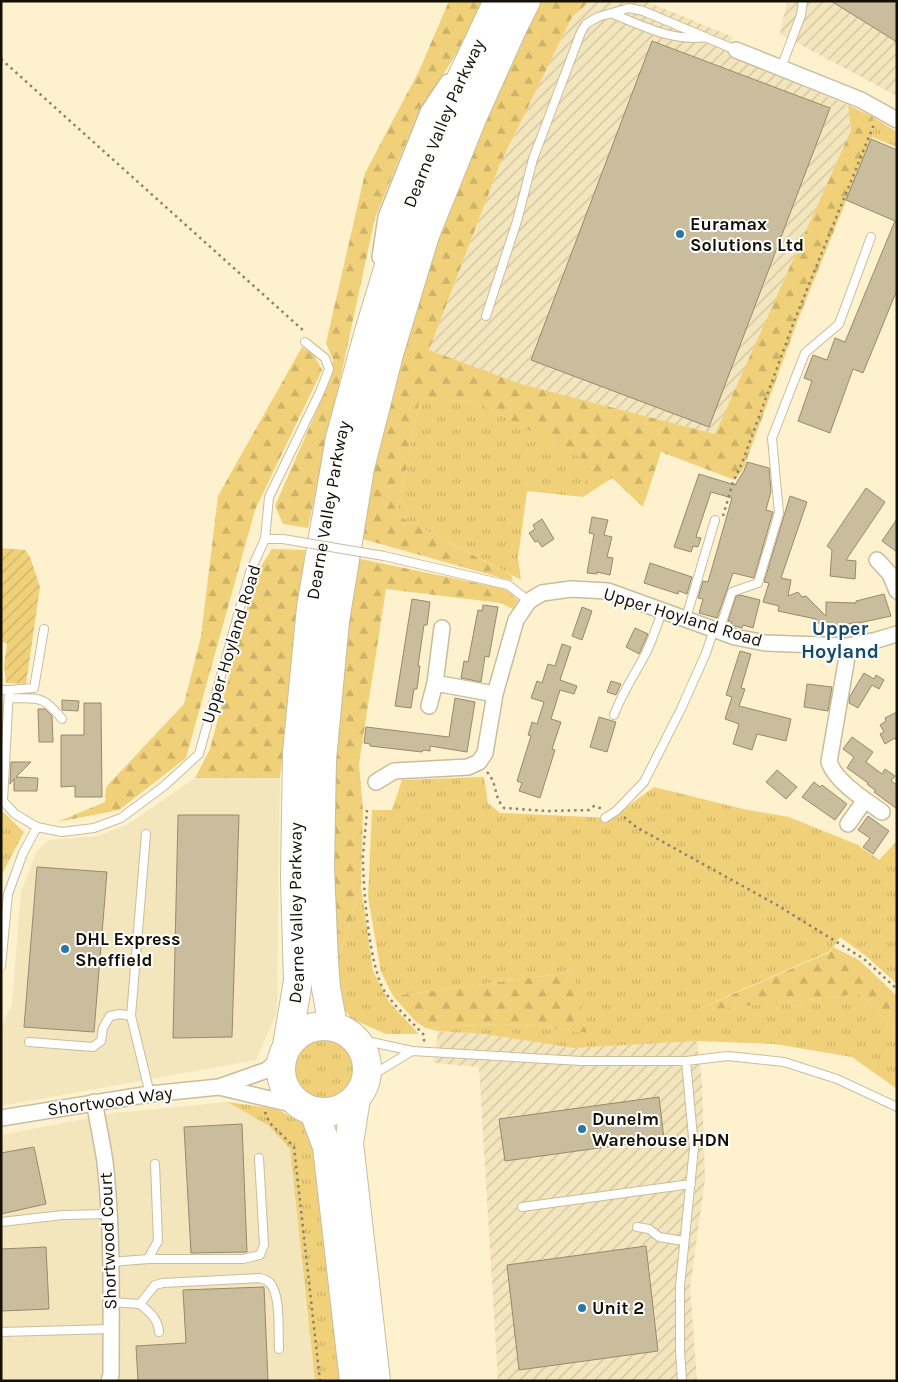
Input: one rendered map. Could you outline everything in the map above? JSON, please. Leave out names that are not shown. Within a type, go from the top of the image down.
[{"type":"highway","name":"Dearne Valley Parkway","points":[[285,1052],[298,981],[295,878],[297,753],[311,607],[340,438],[368,335],[402,224],[451,100],[498,1]]},
{"type":"highway","name":"Dearne Valley Parkway","points":[[343,1032],[326,988],[320,868],[322,760],[335,621],[360,468],[390,354],[425,235],[473,116],[526,1]]},
{"type":"highway","points":[[354,1381],[327,1147],[307,1109],[290,1096],[283,1084],[280,1071],[285,1052],[295,1037],[305,1030],[317,1026],[343,1032],[362,1048],[366,1061],[367,1074],[359,1093],[349,1143],[376,1381]]},
{"type":"highway","points":[[307,1109],[325,1113],[336,1111],[347,1106],[359,1093]]},
{"type":"street","points":[[736,50],[861,100],[897,120]]},
{"type":"street","points":[[877,560],[890,574],[897,591]]},
{"type":"street","name":"Upper Hoyland Road","points":[[530,601],[542,593],[570,589],[608,591],[735,637],[764,643],[847,646],[897,634]]},
{"type":"street","points":[[376,782],[394,771],[468,767],[479,762],[485,753],[495,694],[516,620],[530,601]]},
{"type":"street","points":[[429,706],[435,683],[442,628]]},
{"type":"street","points":[[847,646],[847,657],[829,762],[832,770],[865,800],[882,812]]},
{"type":"street","points":[[435,683],[495,694]]},
{"type":"street","points":[[848,824],[865,800]]},
{"type":"street","name":"Shortwood Way","points":[[1,1118],[150,1094],[219,1087],[267,1070],[285,1052]]},
{"type":"street","name":"Shortwood Way","points":[[219,1087],[307,1109]]},
{"type":"street","name":"Shortwood Court","points":[[94,1102],[105,1162],[109,1214],[112,1302],[111,1375],[109,1381]]},
{"type":"lane","points":[[781,68],[798,23],[803,1]]},
{"type":"lane","points":[[486,316],[517,221],[533,159],[576,43],[586,24],[598,17],[629,8],[643,11],[736,50]]},
{"type":"lane","points":[[613,14],[669,36],[692,39],[706,37]]},
{"type":"lane","points":[[605,818],[616,811],[644,782],[681,709],[732,592],[758,583],[778,513],[772,438],[805,353],[839,324],[871,237]]},
{"type":"lane","name":"Upper Hoyland Road","points":[[37,827],[62,832],[94,828],[122,818],[164,786],[199,754],[250,572],[265,539],[269,497],[320,392],[329,369],[325,358],[305,342]]},
{"type":"lane","points":[[686,618],[718,519]]},
{"type":"lane","points":[[265,539],[283,539],[384,556],[508,586],[530,601]]},
{"type":"lane","points":[[614,715],[621,696],[631,682],[647,651],[663,610]]},
{"type":"lane","points":[[6,693],[34,688],[44,629]]},
{"type":"lane","points":[[6,693],[41,699],[50,704],[62,719]]},
{"type":"lane","points":[[1,966],[8,894],[23,853],[37,827],[15,814],[4,800],[6,693]]},
{"type":"lane","points":[[146,834],[131,1016],[150,1094]]},
{"type":"lane","points":[[29,1042],[93,1047],[101,1041],[103,1028],[110,1016],[120,1014],[131,1016]]},
{"type":"lane","points":[[343,1032],[412,1051],[424,1052],[581,1061],[686,1061],[728,1056],[784,1062],[837,1079],[897,1108]]},
{"type":"lane","points":[[359,1093],[379,1071],[412,1051]]},
{"type":"lane","points":[[682,1381],[680,1286],[694,1148],[686,1061]]},
{"type":"lane","points":[[111,1262],[148,1259],[243,1259],[260,1255],[264,1245],[259,1158]]},
{"type":"lane","points":[[148,1259],[158,1241],[155,1164]]},
{"type":"lane","points":[[522,1207],[691,1184]]},
{"type":"lane","points":[[1,1222],[63,1215],[109,1214]]},
{"type":"lane","points":[[637,1227],[649,1230],[659,1237],[684,1241]]},
{"type":"lane","points":[[140,1304],[155,1285],[163,1283],[260,1278],[271,1284],[276,1297],[279,1349]]},
{"type":"lane","points":[[112,1302],[140,1304],[153,1316],[158,1324],[159,1332]]},
{"type":"lane","points":[[1,1332],[111,1329]]},
{"type":"path","points":[[1,59],[309,336],[312,348]]},
{"type":"path","points":[[718,519],[742,463],[796,318],[881,111]]},
{"type":"path","points":[[479,762],[494,779],[497,800],[504,808],[547,811],[589,810],[594,806],[616,811],[636,827],[777,906],[864,959],[897,989]]},
{"type":"path","points":[[367,810],[363,857],[372,954],[385,992],[424,1035],[424,1052]]},
{"type":"path","points":[[260,1098],[269,1122],[294,1147],[320,1381]]},
{"type":"shaded area","points":[[590,1],[645,1],[733,37],[727,55],[848,105],[851,130],[715,434],[521,384],[429,350],[500,164],[572,17]]},
{"type":"shaded area","points":[[787,1],[897,1],[897,96],[780,34]]},
{"type":"shaded area","points":[[195,778],[280,778],[277,1012],[256,1060],[1,1106],[1,1028],[12,1004],[21,892],[37,851],[49,840],[98,836],[128,824]]},
{"type":"shaded area","points":[[438,1031],[484,1034],[574,1048],[697,1041],[702,1082],[705,1179],[690,1288],[697,1381],[498,1381],[479,1067],[434,1063]]},
{"type":"shaded area","points":[[227,1102],[268,1125],[290,1149],[315,1381],[1,1381],[1,1135],[114,1113]]},
{"type":"green space","points":[[449,1],[487,1],[470,33],[418,113],[375,218],[308,528],[283,524],[275,506],[330,380],[333,360],[326,343],[365,173],[419,71]]},
{"type":"green space","points":[[540,1],[590,1],[572,17],[500,164],[429,350],[521,384],[715,434],[851,130],[848,105],[873,117],[872,137],[798,320],[743,470],[735,480],[661,452],[643,507],[612,478],[583,497],[589,462],[475,401],[420,398],[397,515],[511,575],[513,581],[359,538],[391,379],[436,239],[481,118]]},
{"type":"green space","points":[[873,117],[897,132],[897,147],[872,137]]},
{"type":"green space","points":[[302,347],[314,355],[322,370],[255,510],[186,758],[119,810],[57,822],[105,802],[106,787],[184,704],[201,636],[218,496]]},
{"type":"green space","points":[[420,397],[475,401],[590,462],[583,497],[527,491],[518,558],[521,580],[397,515]]},
{"type":"green space","points":[[1,548],[25,550],[30,557],[40,587],[26,684],[6,683],[4,665],[7,643],[1,642]]},
{"type":"green space","points":[[272,549],[305,550],[280,778],[195,778],[210,749],[256,574]]},
{"type":"green space","points":[[356,558],[505,589],[518,600],[513,609],[501,603],[386,589],[359,764],[363,810],[361,886],[336,966],[332,872],[334,778],[340,696]]},
{"type":"green space","points":[[484,777],[488,803],[500,813],[612,818],[654,787],[743,809],[789,817],[858,845],[879,860],[897,841],[897,984],[866,956],[840,937],[830,951],[696,1010],[860,994],[897,1031],[897,1089],[852,1057],[775,1044],[697,1041],[574,1048],[484,1034],[438,1031],[426,1028],[498,1024],[537,1026],[587,1033],[573,972],[393,996],[381,972],[368,897],[372,810],[392,810],[402,780]]},
{"type":"green space","points":[[1,810],[24,832],[1,876]]},
{"type":"green space","points":[[361,886],[373,971],[389,1002],[419,1034],[386,1034],[352,1019],[336,1000],[336,966]]},
{"type":"green space","points":[[833,947],[859,960],[897,996],[897,1031],[860,994],[694,1011],[830,952]]},
{"type":"green space","points":[[574,972],[587,1033],[537,1026],[498,1024],[426,1028],[416,1022],[393,996]]},
{"type":"green space","points":[[323,1037],[336,1040],[346,1047],[353,1057],[356,1070],[353,1083],[346,1093],[336,1100],[323,1103],[310,1100],[300,1093],[293,1083],[290,1070],[293,1057],[300,1047],[310,1040]]},
{"type":"green space","points":[[227,1102],[277,1109],[302,1123],[314,1140],[342,1381],[315,1381],[290,1149],[268,1125]]},
{"type":"building","points":[[831,1],[897,1],[897,42]]},
{"type":"building","name":"Euramax Solutions Ltd","points":[[652,41],[830,108],[709,427],[531,360]]},
{"type":"building","points":[[871,139],[897,150],[897,290],[863,373],[853,369],[830,433],[798,421],[812,381],[804,378],[813,355],[827,360],[835,338],[845,342],[895,221],[846,200]]},
{"type":"building","points":[[747,462],[769,468],[771,491],[766,510],[773,512],[754,578],[733,573],[717,618],[699,613],[703,599],[698,598],[703,581],[708,582],[732,498],[711,492],[696,537],[701,538],[698,547],[693,546],[691,552],[674,547],[699,474],[735,485],[744,471]]},
{"type":"building","points":[[866,488],[885,502],[846,560],[856,561],[855,579],[830,576],[832,550],[827,546]]},
{"type":"building","points":[[790,496],[807,502],[781,578],[791,580],[788,596],[798,592],[802,597],[806,596],[826,616],[826,602],[856,603],[856,601],[884,594],[891,616],[835,627],[825,627],[825,623],[816,623],[816,619],[778,611],[779,606],[763,602],[769,583],[764,582]]},
{"type":"building","points":[[592,517],[608,520],[604,535],[612,537],[607,557],[613,558],[610,575],[597,572],[597,574],[587,573],[594,534],[589,533]]},
{"type":"building","points":[[542,519],[554,539],[542,547],[538,541],[535,542],[529,533],[535,529],[533,525]]},
{"type":"building","points":[[897,519],[897,552],[882,541]]},
{"type":"building","points":[[650,563],[692,577],[687,594],[679,591],[678,594],[644,583]]},
{"type":"building","points":[[740,595],[760,600],[753,628],[743,625],[742,628],[731,625],[732,622],[728,621],[736,596]]},
{"type":"building","points":[[412,599],[430,602],[427,625],[424,625],[418,666],[420,666],[417,689],[414,689],[411,708],[395,706]]},
{"type":"building","points":[[483,605],[498,607],[489,657],[485,656],[481,682],[461,678],[464,661],[468,662],[478,610],[482,611]]},
{"type":"building","points":[[582,607],[592,611],[582,640],[572,636]]},
{"type":"building","points":[[635,628],[648,634],[639,654],[626,647]]},
{"type":"building","points":[[562,644],[571,647],[560,680],[577,686],[574,694],[560,690],[551,719],[561,722],[552,749],[555,750],[540,798],[519,791],[522,783],[517,781],[531,736],[528,735],[532,722],[537,724],[544,702],[531,698],[537,681],[542,683],[548,664],[555,666]]},
{"type":"building","points":[[740,651],[751,654],[741,688],[745,689],[739,706],[791,719],[786,741],[757,734],[752,750],[733,744],[739,724],[725,719],[732,697],[726,695]]},
{"type":"building","points":[[864,673],[874,679],[876,675],[884,680],[879,689],[872,685],[858,708],[849,703],[850,696]]},
{"type":"building","points":[[611,681],[621,684],[616,695],[607,692]]},
{"type":"building","points":[[807,684],[832,687],[828,711],[804,707]]},
{"type":"building","points":[[455,698],[475,702],[467,752],[430,746],[430,751],[423,750],[422,752],[370,746],[370,744],[364,743],[366,727],[449,737]]},
{"type":"building","points":[[62,700],[79,701],[78,711],[62,710]]},
{"type":"building","points":[[84,703],[101,703],[102,797],[75,797],[75,786],[61,787],[61,735],[84,735]]},
{"type":"building","points":[[38,709],[45,709],[52,716],[53,742],[39,742]]},
{"type":"building","points":[[897,712],[897,741],[895,738],[885,744],[880,734],[884,732],[880,725],[886,721],[885,718]]},
{"type":"building","points":[[599,717],[616,722],[607,752],[590,747]]},
{"type":"building","points":[[852,737],[873,752],[866,762],[882,774],[885,769],[895,776],[891,781],[897,785],[897,809],[874,792],[876,791],[868,783],[847,768],[854,757],[843,749]]},
{"type":"building","points":[[11,762],[31,762],[16,777],[38,778],[37,791],[14,791],[14,779],[10,784]]},
{"type":"building","points":[[777,770],[797,787],[786,799],[766,782]]},
{"type":"building","points":[[814,782],[820,787],[822,785],[847,804],[835,820],[802,797]]},
{"type":"building","points":[[178,815],[239,815],[232,1037],[173,1038]]},
{"type":"building","points":[[868,816],[889,831],[873,854],[863,847],[870,838],[858,830]]},
{"type":"building","name":"DHL Express Sheffield","points":[[37,867],[107,872],[94,1032],[24,1027]]},
{"type":"building","name":"Dunelm Warehouse HDN","points":[[659,1097],[664,1139],[505,1161],[499,1119]]},
{"type":"building","points":[[242,1124],[247,1252],[191,1253],[184,1127]]},
{"type":"building","points":[[34,1147],[46,1204],[1,1214],[1,1153]]},
{"type":"building","name":"Unit 2","points":[[646,1246],[658,1351],[519,1370],[507,1265]]},
{"type":"building","points":[[46,1247],[49,1309],[1,1311],[1,1249]]},
{"type":"building","points":[[264,1287],[268,1381],[138,1381],[136,1346],[186,1343],[183,1290]]},
{"type":"place","name":"Euramax Solutions Ltd","points":[[680,234]]},
{"type":"place","name":"DHL Express Sheffield","points":[[65,949]]},
{"type":"place","name":"Dunelm Warehouse HDN","points":[[582,1129]]},
{"type":"place","name":"Unit 2","points":[[582,1308]]},
{"type":"district","name":"Upper Hoyland","points":[[840,640]]}]
